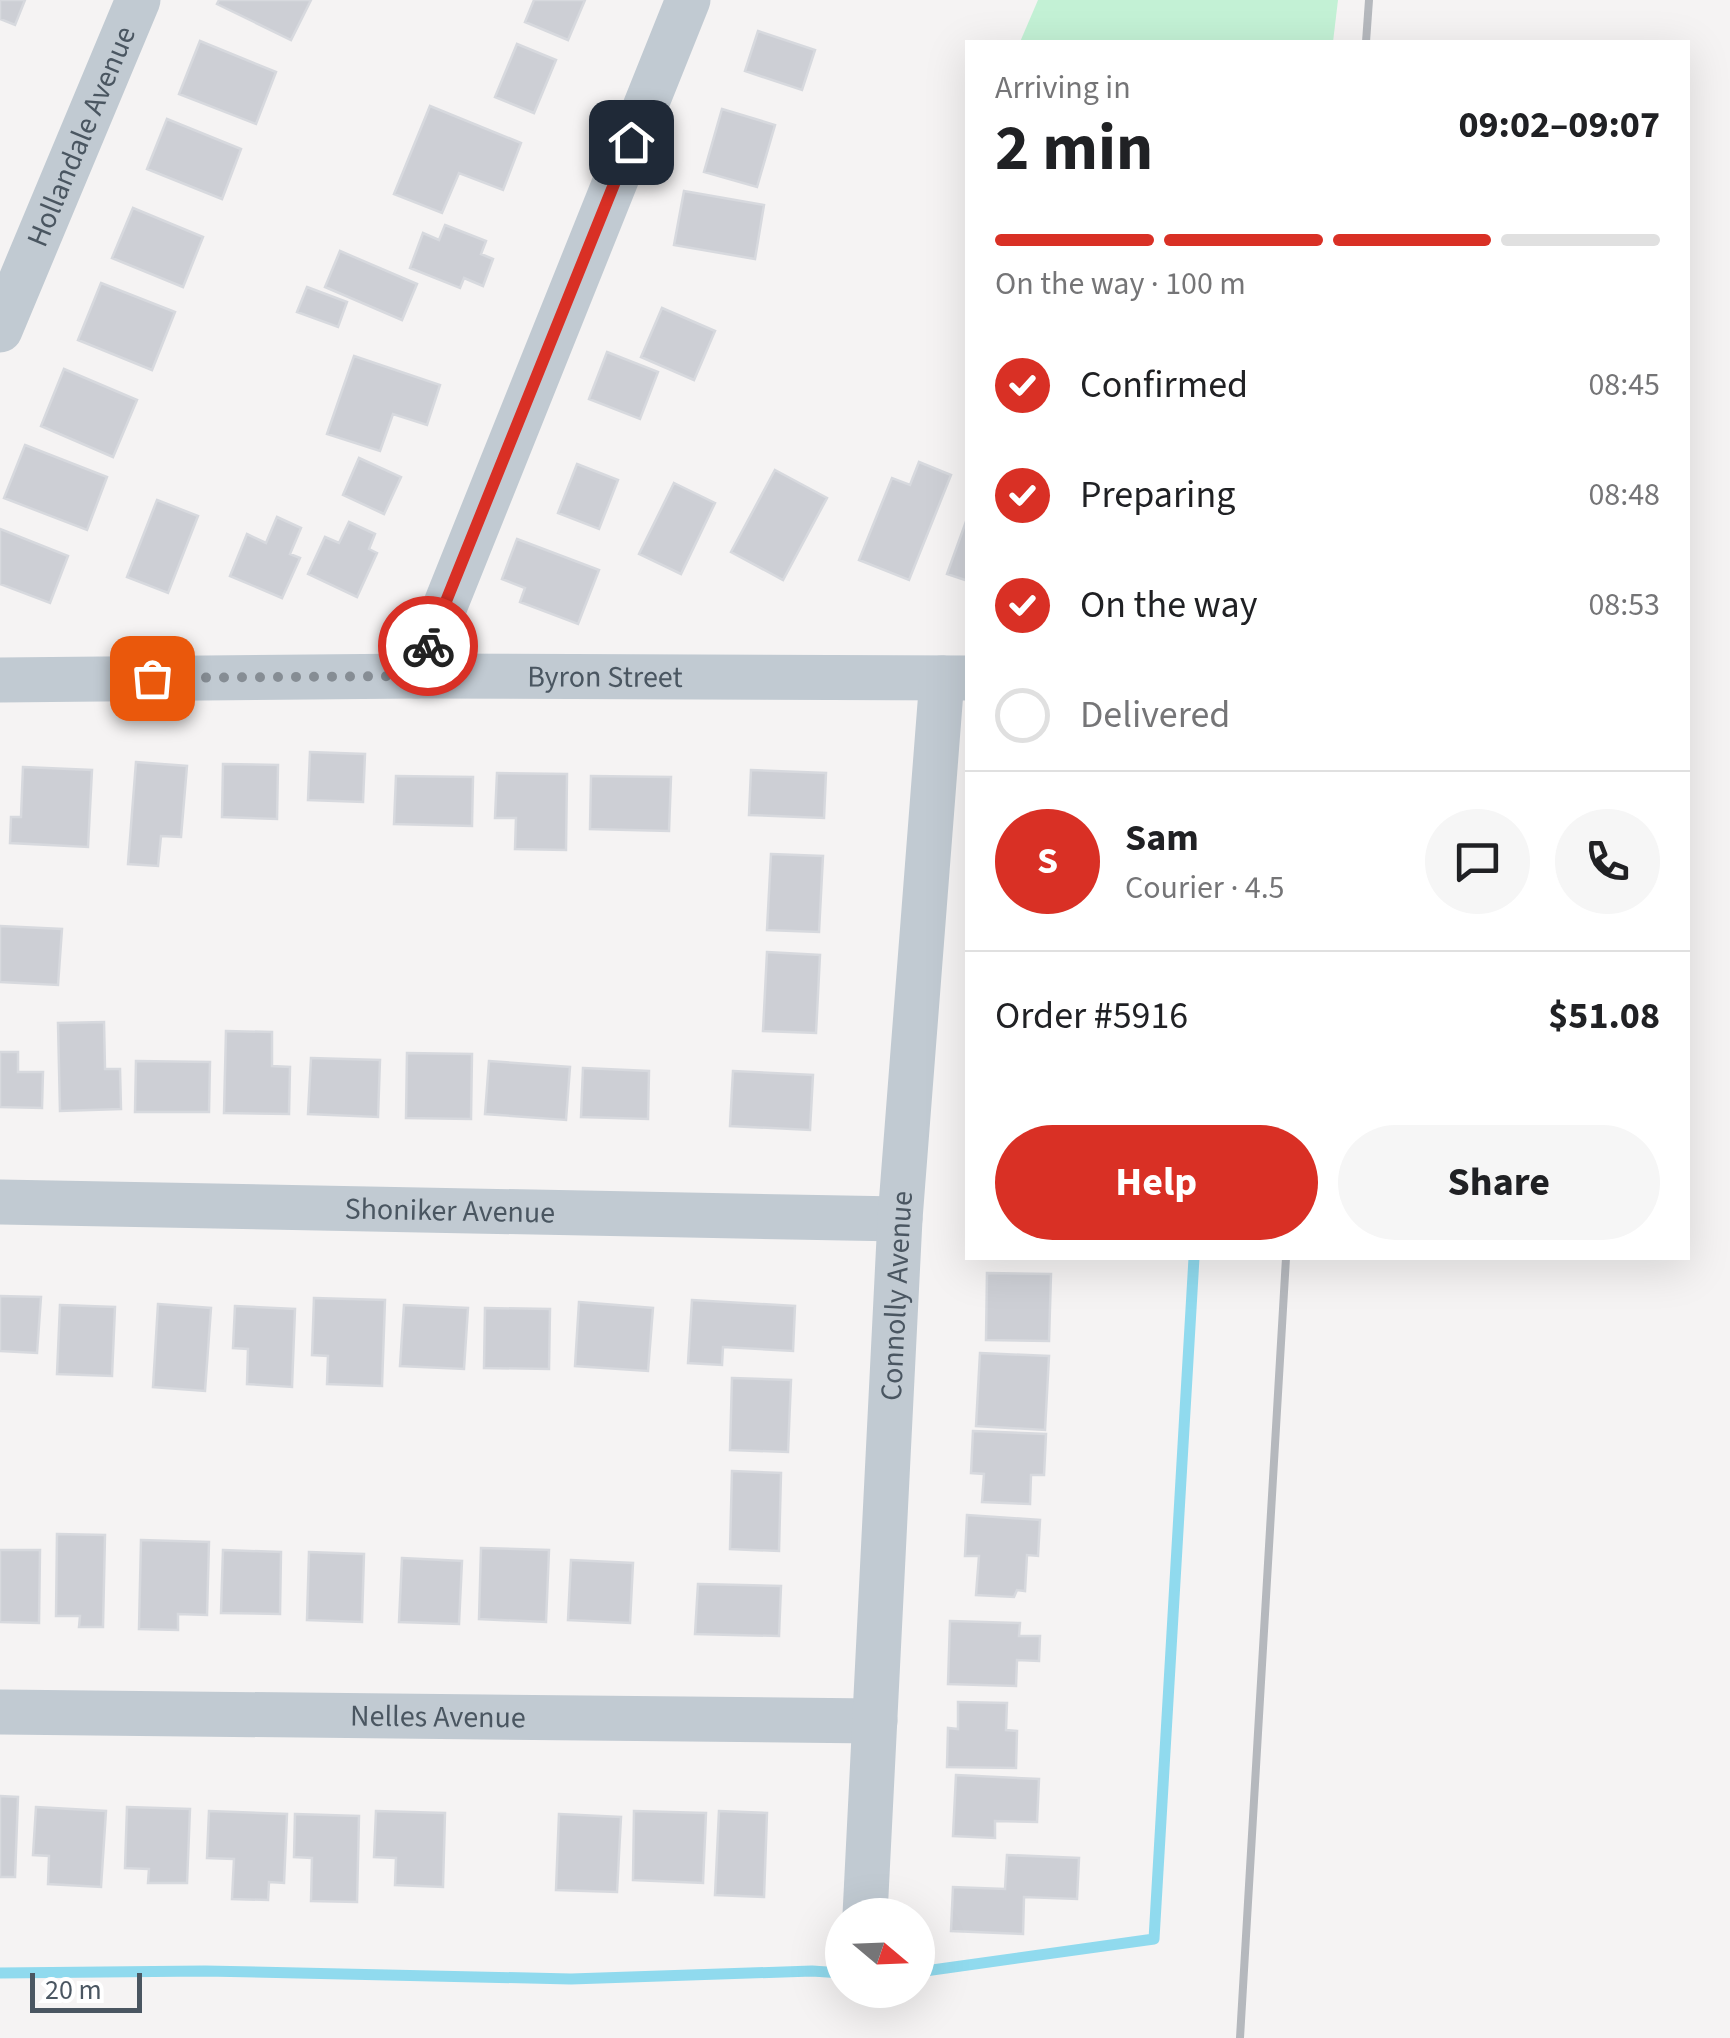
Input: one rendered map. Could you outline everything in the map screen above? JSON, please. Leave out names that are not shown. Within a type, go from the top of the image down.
[{"type":"street","name":"Hollandale Avenue","points":[[0,330],[138,0]]},
{"type":"street","points":[[416,676],[688,0]]},
{"type":"street","name":"Byron Street","points":[[0,680],[416,676],[955,678]]},
{"type":"street","name":"Connolly Avenue","points":[[866,1898],[900,1218],[955,678]]},
{"type":"street","name":"Shoniker Avenue","points":[[0,1202],[900,1218]]},
{"type":"street","name":"Nelles Avenue","points":[[0,1712],[875,1721]]},
{"type":"green space","points":[[1038,0],[1338,0],[1333,40],[1021,40]]},
{"type":"building","points":[[0,0],[25,0],[15,25],[0,19]]},
{"type":"building","points":[[219,0],[311,0],[291,40],[217,4]]},
{"type":"building","points":[[534,0],[585,0],[568,40],[525,22]]},
{"type":"building","points":[[758,31],[815,50],[802,90],[745,71]]},
{"type":"building","points":[[200,41],[276,72],[256,124],[179,94]]},
{"type":"building","points":[[517,44],[556,60],[534,113],[495,97]]},
{"type":"building","points":[[430,106],[521,143],[503,190],[459,173],[442,213],[394,194]]},
{"type":"building","points":[[722,109],[775,125],[757,187],[704,172]]},
{"type":"building","points":[[167,119],[241,149],[222,199],[147,169]]},
{"type":"building","points":[[684,191],[764,205],[755,259],[674,245]]},
{"type":"building","points":[[133,208],[203,237],[183,287],[112,258]]},
{"type":"building","points":[[445,225],[486,241],[481,254],[493,259],[483,286],[464,278],[460,288],[410,268],[423,233],[439,240]]},
{"type":"building","points":[[340,251],[417,284],[402,320],[325,287]]},
{"type":"building","points":[[101,283],[175,312],[152,370],[78,340]]},
{"type":"building","points":[[307,287],[347,302],[338,327],[297,312]]},
{"type":"building","points":[[662,308],[715,331],[694,380],[641,357]]},
{"type":"building","points":[[607,352],[658,372],[640,419],[589,399]]},
{"type":"building","points":[[354,356],[440,385],[427,425],[393,414],[380,451],[327,434]]},
{"type":"building","points":[[64,369],[137,400],[113,457],[41,426]]},
{"type":"building","points":[[25,445],[107,477],[87,530],[4,498]]},
{"type":"building","points":[[359,458],[401,477],[384,514],[343,495]]},
{"type":"building","points":[[919,462],[951,475],[909,580],[859,560],[892,478],[910,485]]},
{"type":"building","points":[[577,464],[618,480],[599,529],[558,513]]},
{"type":"building","points":[[775,470],[827,498],[783,580],[731,552]]},
{"type":"building","points":[[674,483],[715,503],[681,574],[639,554]]},
{"type":"building","points":[[157,500],[198,516],[168,593],[127,577]]},
{"type":"building","points":[[277,517],[301,528],[290,554],[300,558],[282,598],[230,576],[247,534],[266,543]]},
{"type":"building","points":[[349,522],[375,534],[369,549],[377,553],[357,597],[308,574],[325,537],[339,543]]},
{"type":"building","points":[[965,524],[965,580],[947,574]]},
{"type":"building","points":[[0,529],[68,556],[50,603],[0,584]]},
{"type":"building","points":[[517,539],[599,570],[578,624],[520,602],[525,588],[502,579]]},
{"type":"building","points":[[310,752],[365,754],[363,802],[308,800]]},
{"type":"building","points":[[136,762],[187,766],[181,837],[161,836],[158,866],[128,864]]},
{"type":"building","points":[[223,764],[278,765],[277,819],[222,817]]},
{"type":"building","points":[[23,767],[92,770],[88,847],[10,843],[11,817],[21,817]]},
{"type":"building","points":[[751,770],[826,773],[824,818],[749,815]]},
{"type":"building","points":[[497,773],[567,774],[566,850],[515,849],[516,818],[495,818]]},
{"type":"building","points":[[396,776],[473,777],[472,826],[394,824]]},
{"type":"building","points":[[591,776],[671,777],[669,831],[590,829]]},
{"type":"building","points":[[771,854],[823,856],[819,932],[767,930]]},
{"type":"building","points":[[0,926],[62,929],[58,985],[0,982]]},
{"type":"building","points":[[767,952],[820,955],[816,1033],[763,1031]]},
{"type":"building","points":[[104,1022],[105,1069],[120,1069],[121,1109],[60,1111],[58,1023]]},
{"type":"building","points":[[226,1031],[272,1032],[272,1066],[290,1067],[289,1114],[224,1113]]},
{"type":"building","points":[[0,1052],[18,1052],[18,1072],[43,1072],[42,1108],[0,1107]]},
{"type":"building","points":[[407,1053],[472,1054],[471,1119],[406,1118]]},
{"type":"building","points":[[311,1058],[380,1060],[378,1117],[308,1114]]},
{"type":"building","points":[[136,1061],[210,1062],[209,1112],[135,1112]]},
{"type":"building","points":[[489,1061],[570,1067],[566,1120],[485,1114]]},
{"type":"building","points":[[583,1068],[649,1071],[648,1119],[581,1117]]},
{"type":"building","points":[[733,1071],[813,1075],[810,1130],[730,1126]]},
{"type":"building","points":[[987,1273],[1051,1274],[1049,1341],[986,1340]]},
{"type":"building","points":[[0,1296],[41,1297],[37,1353],[0,1351]]},
{"type":"building","points":[[314,1298],[385,1300],[382,1386],[327,1384],[328,1356],[312,1355]]},
{"type":"building","points":[[692,1300],[795,1306],[793,1351],[723,1347],[722,1365],[688,1363]]},
{"type":"building","points":[[579,1302],[653,1308],[648,1371],[575,1366]]},
{"type":"building","points":[[158,1304],[211,1308],[205,1391],[153,1387]]},
{"type":"building","points":[[60,1305],[115,1307],[112,1376],[57,1374]]},
{"type":"building","points":[[404,1305],[468,1308],[464,1369],[400,1366]]},
{"type":"building","points":[[235,1306],[295,1309],[292,1387],[247,1384],[248,1349],[233,1348]]},
{"type":"building","points":[[485,1308],[550,1309],[549,1369],[484,1368]]},
{"type":"building","points":[[980,1353],[1049,1356],[1045,1430],[976,1426]]},
{"type":"building","points":[[732,1378],[791,1380],[788,1452],[730,1450]]},
{"type":"building","points":[[973,1431],[1046,1434],[1044,1475],[1031,1475],[1030,1504],[982,1502],[984,1474],[971,1473]]},
{"type":"building","points":[[732,1471],[781,1473],[779,1551],[730,1549]]},
{"type":"building","points":[[967,1515],[1040,1520],[1038,1556],[1027,1555],[1025,1591],[1017,1590],[1014,1597],[976,1595],[979,1556],[965,1556]]},
{"type":"building","points":[[57,1534],[105,1535],[103,1627],[79,1627],[80,1616],[56,1616]]},
{"type":"building","points":[[141,1540],[209,1542],[207,1615],[178,1614],[178,1630],[139,1629]]},
{"type":"building","points":[[481,1548],[549,1550],[546,1622],[479,1619]]},
{"type":"building","points":[[0,1550],[40,1550],[39,1623],[0,1622]]},
{"type":"building","points":[[223,1550],[281,1552],[280,1614],[221,1613]]},
{"type":"building","points":[[309,1552],[364,1554],[362,1622],[307,1620]]},
{"type":"building","points":[[402,1558],[462,1561],[459,1624],[399,1622]]},
{"type":"building","points":[[571,1560],[633,1563],[630,1623],[568,1620]]},
{"type":"building","points":[[698,1584],[781,1586],[779,1636],[695,1634]]},
{"type":"building","points":[[950,1621],[1020,1623],[1019,1636],[1040,1636],[1039,1661],[1017,1660],[1016,1686],[948,1684]]},
{"type":"building","points":[[958,1702],[1007,1703],[1006,1730],[1017,1731],[1016,1768],[947,1767],[948,1728],[958,1729]]},
{"type":"building","points":[[956,1775],[1039,1779],[1037,1822],[995,1821],[995,1838],[953,1836]]},
{"type":"building","points":[[0,1796],[18,1797],[15,1877],[0,1877]]},
{"type":"building","points":[[36,1807],[106,1811],[101,1887],[48,1884],[49,1856],[33,1855]]},
{"type":"building","points":[[127,1807],[190,1809],[187,1883],[148,1883],[149,1869],[125,1868]]},
{"type":"building","points":[[209,1811],[287,1814],[284,1883],[269,1882],[268,1900],[232,1899],[234,1859],[207,1858]]},
{"type":"building","points":[[376,1811],[445,1813],[443,1887],[395,1885],[396,1858],[374,1857]]},
{"type":"building","points":[[634,1811],[706,1813],[703,1883],[633,1880]]},
{"type":"building","points":[[719,1811],[767,1813],[764,1897],[715,1895]]},
{"type":"building","points":[[295,1814],[359,1816],[357,1902],[311,1901],[312,1858],[294,1857]]},
{"type":"building","points":[[559,1814],[621,1817],[617,1892],[556,1890]]},
{"type":"building","points":[[1007,1855],[1079,1858],[1077,1899],[1024,1897],[1023,1934],[951,1931],[953,1887],[1005,1889]]},
{"type":"waterway","points":[[935,1970],[1154,1939],[1194,1260]]},
{"type":"waterway","points":[[0,1973],[205,1971],[571,1979],[825,1972]]},
{"type":"railway","points":[[1366,40],[1369,0]]},
{"type":"railway","points":[[1240,2038],[1286,1260]]},
{"type":"way so far","points":[[152,678],[416,676],[428,646]]},
{"type":"route","points":[[428,646],[631,142]]}]
